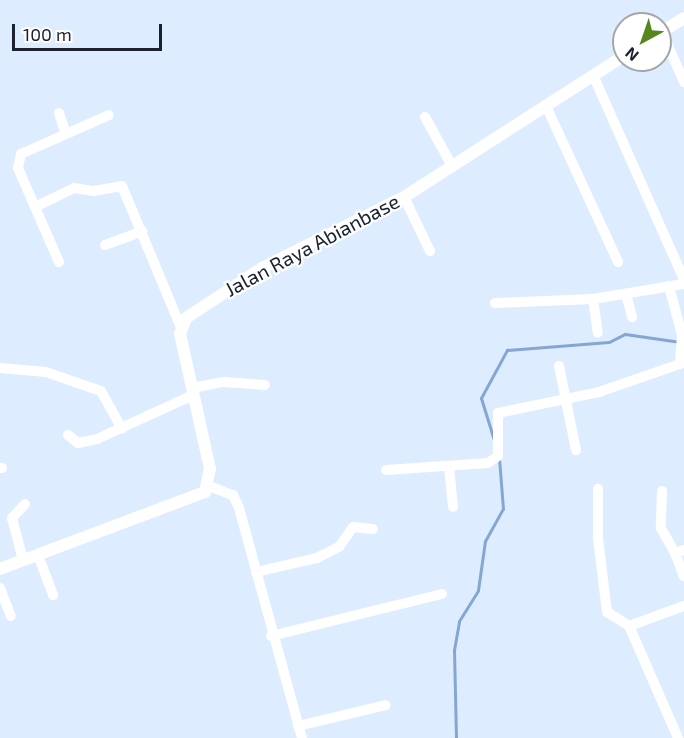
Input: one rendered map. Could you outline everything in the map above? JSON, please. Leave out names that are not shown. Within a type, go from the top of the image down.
[{"type":"main road","name":"Jalan Raya Abianbase","points":[[180,325],[262,268],[404,196],[612,63]]},
{"type":"main road","points":[[0,568],[191,500],[209,486],[210,469],[192,392],[180,325]]},
{"type":"street","points":[[672,56],[684,82]]},
{"type":"street","points":[[593,75],[684,279]]},
{"type":"street","points":[[546,106],[618,262]]},
{"type":"street","points":[[59,113],[65,131]]},
{"type":"street","points":[[59,262],[18,160],[26,149],[65,131],[108,116]]},
{"type":"street","points":[[424,117],[452,166]]},
{"type":"street","points":[[35,207],[74,188],[94,191],[122,186],[144,231],[180,325]]},
{"type":"street","points":[[404,196],[430,251]]},
{"type":"street","points":[[105,245],[144,231]]},
{"type":"street","points":[[495,303],[593,299],[684,284]]},
{"type":"street","points":[[386,470],[449,467],[495,459],[498,412],[672,368],[682,361],[683,341],[669,286]]},
{"type":"street","points":[[626,294],[632,317]]},
{"type":"street","points":[[593,299],[598,333]]},
{"type":"street","points":[[559,366],[576,450]]},
{"type":"street","points":[[0,368],[46,372],[101,391],[122,429]]},
{"type":"street","points":[[68,435],[86,442],[122,429],[192,392],[224,382],[265,385]]},
{"type":"street","points":[[449,467],[453,507]]},
{"type":"street","points":[[209,486],[235,498],[271,636],[302,738]]},
{"type":"street","points":[[598,489],[598,538],[608,612],[628,626],[678,738]]},
{"type":"street","points":[[662,491],[661,528],[679,551],[684,576]]},
{"type":"street","points":[[23,560],[12,518],[25,504]]},
{"type":"street","points":[[256,572],[317,558],[339,547],[353,527],[374,529]]},
{"type":"street","points":[[38,555],[53,595]]},
{"type":"street","points":[[0,588],[11,616]]},
{"type":"street","points":[[271,636],[442,594]]},
{"type":"street","points":[[628,626],[684,606]]},
{"type":"street","points":[[298,726],[386,705]]},
{"type":"waterway","points":[[494,440],[481,398],[507,350],[609,342],[625,334],[680,342]]},
{"type":"waterway","points":[[456,738],[454,650],[459,621],[478,590],[485,541],[503,509],[499,458]]}]
